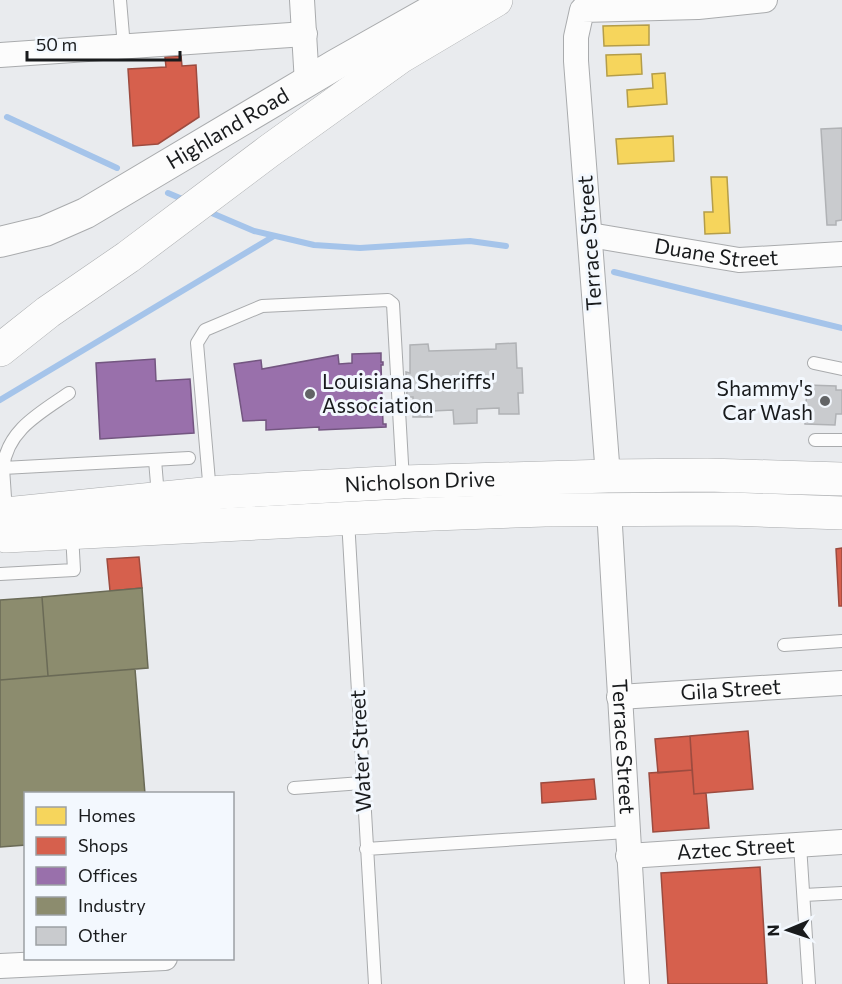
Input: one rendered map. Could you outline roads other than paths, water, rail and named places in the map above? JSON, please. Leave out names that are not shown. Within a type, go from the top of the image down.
[{"type":"main road","points":[[0,350],[40,318],[137,250],[268,151],[400,57],[496,0]]},
{"type":"main road","name":"Nicholson Drive","points":[[842,479],[780,476],[608,476],[403,482],[158,497],[2,522],[6,537],[433,514],[609,509],[731,509],[842,513]]},
{"type":"street","points":[[303,0],[308,83]]},
{"type":"street","name":"Highland Road","points":[[0,242],[45,231],[86,213],[335,65],[450,0]]},
{"type":"street","name":"Terrace Street","points":[[608,476],[576,61],[576,37],[582,10],[698,7],[765,0]]},
{"type":"street","points":[[0,55],[305,34]]},
{"type":"street","name":"Duane Street","points":[[590,235],[739,260],[842,254]]},
{"type":"street","name":"Terrace Street","points":[[609,509],[637,984]]},
{"type":"street","name":"Gila Street","points":[[619,697],[842,683]]},
{"type":"street","name":"Aztec Street","points":[[628,856],[842,842]]},
{"type":"street","points":[[0,966],[124,960]]},
{"type":"lane","points":[[120,0],[124,47]]},
{"type":"lane","points":[[210,493],[197,343],[205,330],[262,306],[388,300],[393,304],[403,482]]},
{"type":"lane","points":[[814,363],[842,369]]},
{"type":"lane","points":[[2,522],[3,468],[7,449],[17,432],[69,393]]},
{"type":"lane","points":[[815,440],[842,440]]},
{"type":"lane","points":[[3,468],[189,458]]},
{"type":"lane","points":[[155,460],[158,497]]},
{"type":"lane","name":"Water Street","points":[[348,519],[375,984]]},
{"type":"lane","points":[[0,574],[74,570],[72,533]]},
{"type":"lane","points":[[784,645],[842,642]]},
{"type":"lane","points":[[294,788],[362,783]]},
{"type":"lane","points":[[366,849],[627,832]]},
{"type":"lane","points":[[800,845],[809,984]]},
{"type":"lane","points":[[804,895],[842,892]]},
{"type":"waterway","points":[[7,117],[117,168]]},
{"type":"waterway","points":[[168,193],[187,201]]},
{"type":"waterway","points":[[207,211],[254,231],[314,245],[360,248],[470,241],[506,246]]},
{"type":"waterway","points":[[0,400],[274,236]]},
{"type":"waterway","points":[[614,272],[842,328]]},
{"type":"place","name":"Louisiana Sheriffs' Association","points":[[310,394]]},
{"type":"place","name":"Shammy's Car Wash","points":[[825,401]]}]
